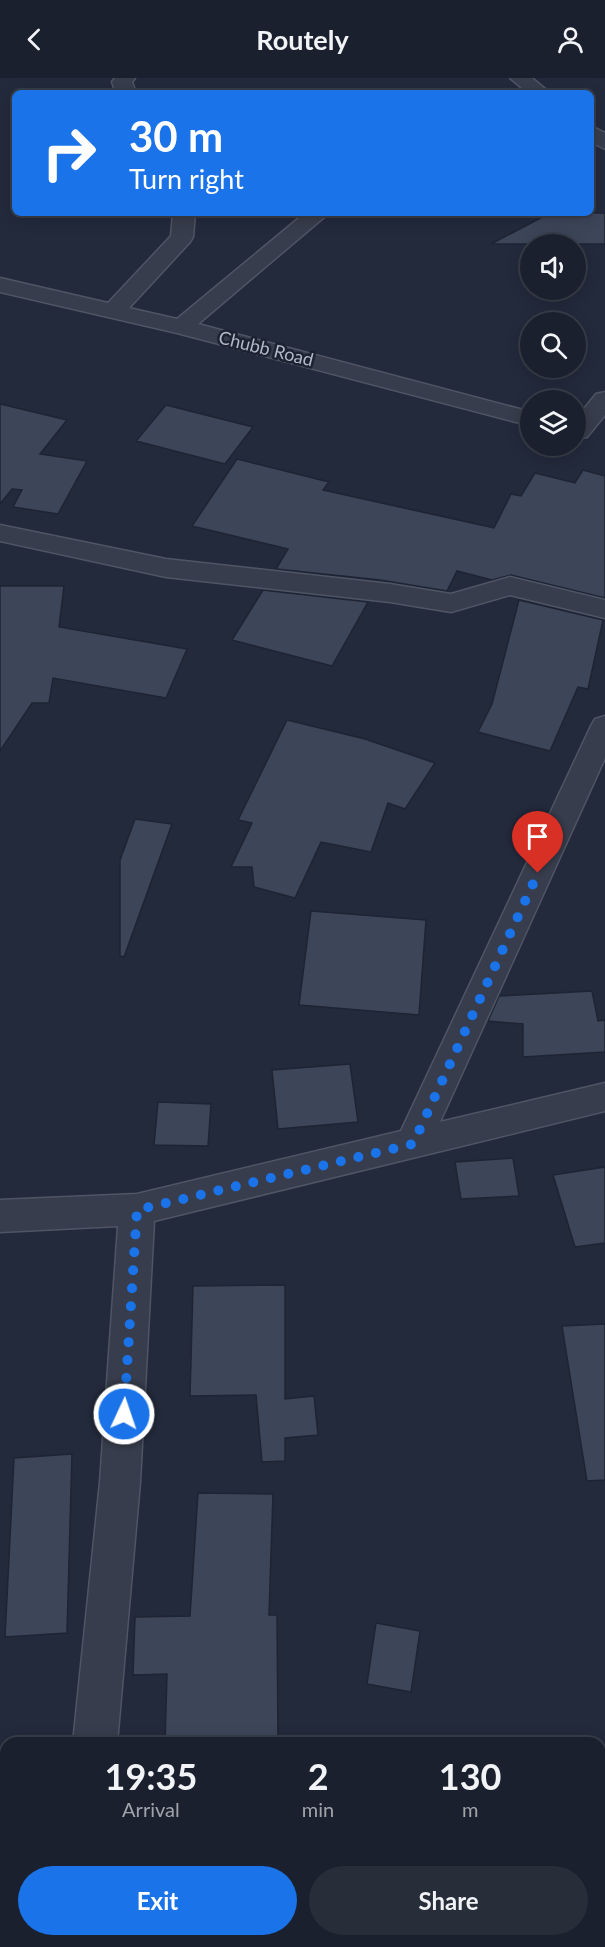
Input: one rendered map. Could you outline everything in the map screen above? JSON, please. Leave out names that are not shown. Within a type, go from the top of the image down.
[{"type":"street","points":[[520,78],[536,90]]},
{"type":"street","points":[[113,311],[182,237],[184,216]]},
{"type":"street","points":[[181,327],[314,216]]},
{"type":"street","name":"Chubb Road","points":[[0,285],[181,327],[520,416]]},
{"type":"street","points":[[586,421],[605,399]]},
{"type":"street","points":[[586,434],[605,439]]},
{"type":"street","points":[[0,533],[166,568],[390,593],[451,603],[510,586],[605,609]]},
{"type":"street","points":[[413,1144],[605,726]]},
{"type":"street","points":[[0,1215],[137,1210],[605,1097]]},
{"type":"street","points":[[96,1737],[120,1482],[137,1210]]},
{"type":"building","points":[[594,213],[605,213],[605,244],[586,244],[586,234],[520,234],[520,244],[491,244],[544,216],[594,216]]},
{"type":"building","points":[[0,404],[67,420],[40,454],[87,461],[58,514],[13,507],[22,490],[12,489],[0,504]]},
{"type":"building","points":[[166,405],[253,427],[225,464],[136,441]]},
{"type":"building","points":[[237,459],[329,482],[323,490],[494,528],[511,494],[521,496],[535,473],[575,483],[583,470],[605,476],[605,598],[511,575],[492,580],[457,571],[447,591],[380,580],[276,569],[288,549],[192,526]]},
{"type":"building","points":[[0,586],[64,586],[59,627],[187,649],[166,698],[53,678],[49,703],[32,703],[0,751]]},
{"type":"building","points":[[263,590],[368,602],[332,666],[232,640]]},
{"type":"building","points":[[519,600],[603,620],[588,689],[578,687],[550,751],[478,732],[492,704]]},
{"type":"building","points":[[287,720],[365,739],[435,763],[405,809],[388,803],[371,852],[321,842],[295,898],[254,887],[252,867],[231,867],[252,823],[238,820]]},
{"type":"building","points":[[135,819],[172,824],[124,957],[120,956],[120,860]]},
{"type":"building","points":[[311,911],[426,920],[419,1015],[299,1005]]},
{"type":"building","points":[[592,991],[598,1021],[605,1020],[605,1052],[523,1057],[523,1024],[488,1021],[499,996]]},
{"type":"building","points":[[350,1064],[358,1122],[278,1129],[272,1070]]},
{"type":"building","points":[[158,1102],[211,1104],[208,1146],[154,1145]]},
{"type":"building","points":[[513,1158],[519,1196],[461,1199],[455,1162]]},
{"type":"building","points":[[605,1167],[605,1243],[575,1247],[553,1175]]},
{"type":"building","points":[[285,1285],[285,1399],[314,1396],[318,1435],[285,1438],[285,1461],[262,1462],[256,1395],[190,1396],[193,1286]]},
{"type":"building","points":[[605,1324],[605,1480],[587,1481],[562,1326]]},
{"type":"building","points":[[72,1454],[67,1633],[5,1637],[14,1458]]},
{"type":"building","points":[[198,1493],[273,1494],[269,1615],[277,1615],[278,1737],[165,1737],[167,1674],[133,1675],[135,1617],[190,1616]]},
{"type":"building","points":[[376,1623],[420,1631],[411,1692],[367,1684]]},
{"type":"route","points":[[124,1414],[137,1210],[413,1144],[538,873]]}]
